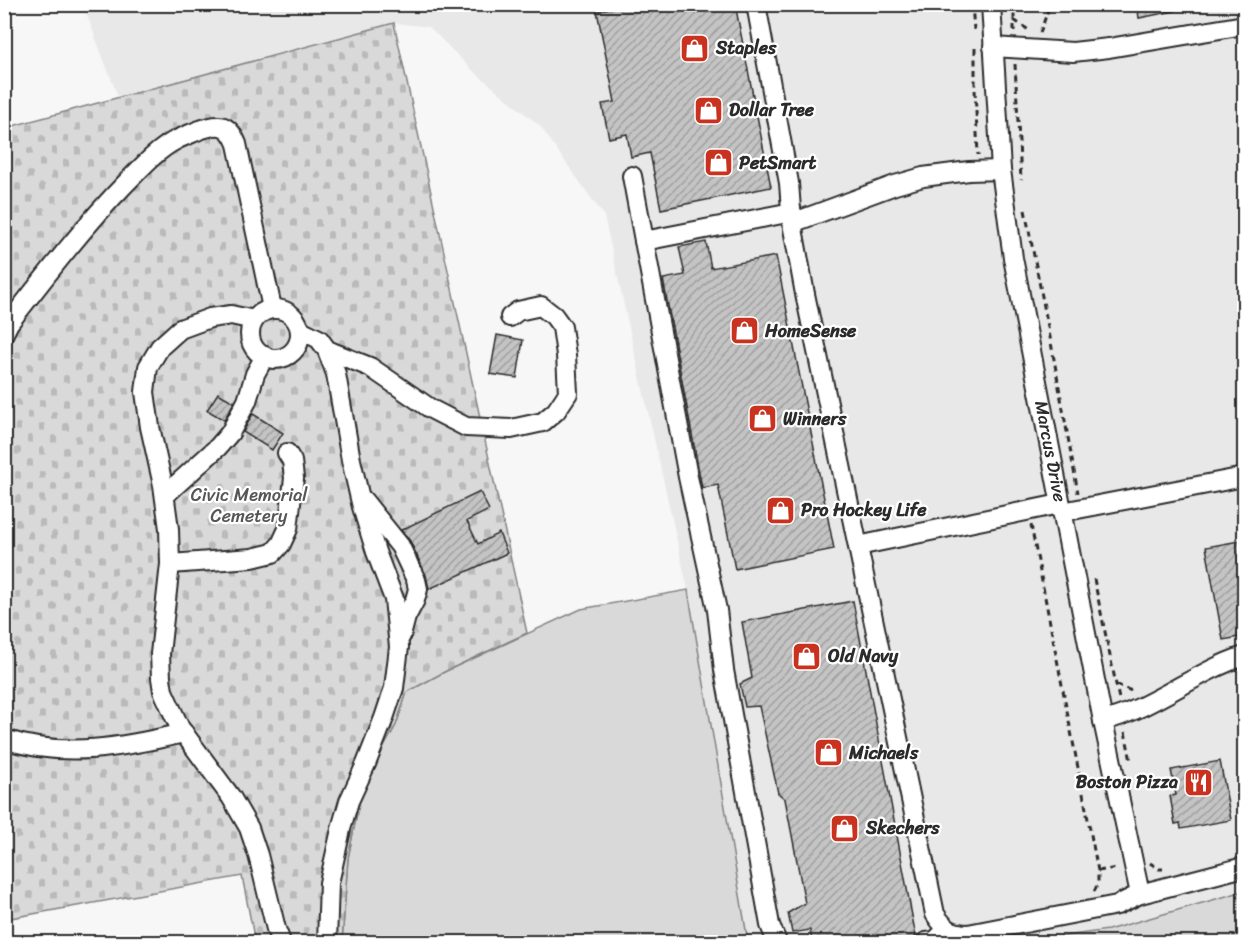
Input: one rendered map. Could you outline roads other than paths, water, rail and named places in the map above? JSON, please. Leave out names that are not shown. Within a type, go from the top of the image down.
[{"type":"street","points":[[756,4],[789,183],[792,218],[805,294],[935,914],[947,928],[955,933],[968,934],[1117,905],[1140,894],[1245,867]]},
{"type":"street","name":"Marcus Drive","points":[[991,4],[1001,170],[1013,258],[1103,721],[1140,894]]},
{"type":"street","points":[[993,47],[1073,52],[1245,25]]},
{"type":"street","points":[[4,333],[9,323],[63,254],[106,203],[149,160],[175,141],[214,126],[226,127],[237,144],[272,308]]},
{"type":"street","points":[[644,241],[792,218],[923,177],[969,171],[1001,170]]},
{"type":"street","points":[[632,176],[688,477],[717,610],[724,670],[770,925],[777,942]]},
{"type":"street","points":[[327,350],[370,367],[431,409],[466,427],[511,429],[543,422],[556,411],[568,393],[562,327],[554,316],[541,306],[519,311],[510,317]]},
{"type":"street","points":[[272,308],[282,309],[291,314],[301,330],[298,345],[290,354],[279,359],[265,357],[253,346],[250,339],[250,330],[254,320],[262,312],[272,308]]},
{"type":"street","points":[[254,320],[231,315],[210,318],[180,329],[160,347],[148,367],[145,392],[165,495],[169,529],[170,564],[160,654],[160,678],[163,691],[180,728],[231,797],[249,828],[281,942]]},
{"type":"street","points":[[301,330],[319,339],[327,350],[336,374],[351,460],[360,496],[376,552],[394,599],[399,646]]},
{"type":"street","points":[[165,495],[218,447],[230,433],[247,401],[255,374],[265,357]]},
{"type":"street","points":[[170,564],[252,558],[273,553],[281,544],[288,529],[294,478],[292,461],[287,453]]},
{"type":"street","points":[[858,546],[1245,477]]},
{"type":"street","points":[[327,942],[329,883],[342,825],[349,801],[373,746],[394,688],[399,646],[406,617],[418,589],[417,580],[400,546],[360,496]]},
{"type":"street","points":[[1103,721],[1122,716],[1204,673],[1245,656]]},
{"type":"street","points":[[4,739],[23,746],[77,750],[129,746],[184,733]]},
{"type":"street","points":[[926,942],[934,941],[947,928]]},
{"type":"place","name":"Staples","points":[[695,48]]},
{"type":"place","name":"Dollar Tree","points":[[708,110]]},
{"type":"place","name":"PetSmart","points":[[718,163]]},
{"type":"place","name":"HomeSense","points":[[744,331]]},
{"type":"place","name":"Winners","points":[[762,419]]},
{"type":"place","name":"Pro Hockey Life","points":[[780,510]]},
{"type":"place","name":"Old Navy","points":[[807,656]]},
{"type":"place","name":"Michaels","points":[[828,753]]},
{"type":"place","name":"Boston Pizza","points":[[1199,782]]},
{"type":"place","name":"Skechers","points":[[845,828]]},
{"type":"park label","name":"Civic Memorial Cemetery","points":[[249,505]]}]
